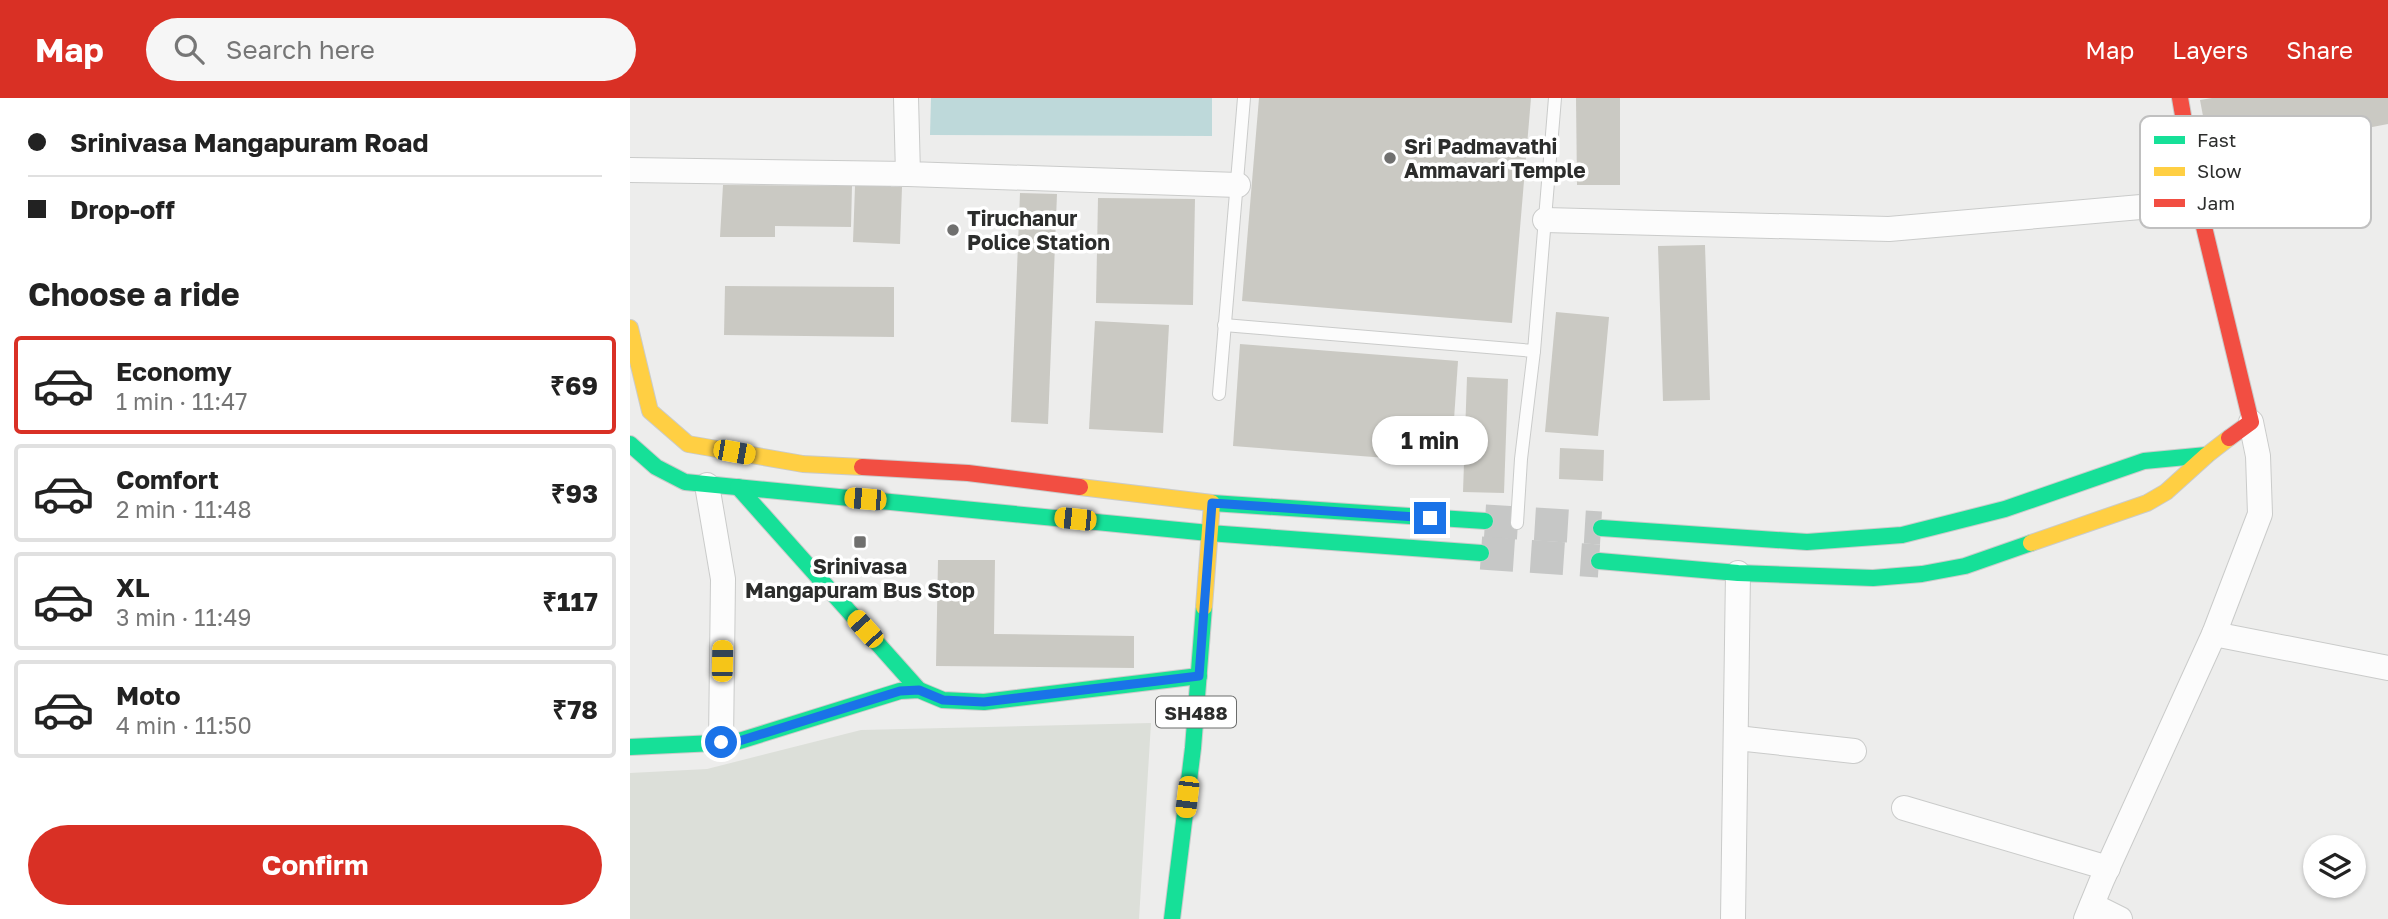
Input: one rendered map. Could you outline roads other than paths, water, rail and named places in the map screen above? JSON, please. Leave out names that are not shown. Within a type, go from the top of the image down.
[{"type":"street","points":[[906,98],[908,174]]},
{"type":"street","points":[[2180,98],[2183,116]]},
{"type":"street","points":[[630,170],[908,174],[1238,186]]},
{"type":"street","points":[[1545,220],[1889,229],[2140,207]]},
{"type":"street","points":[[2120,919],[2089,912],[2214,634],[2260,514],[2258,456],[2204,228]]},
{"type":"street","points":[[630,328],[650,411],[688,444],[803,464],[968,473],[1485,522]]},
{"type":"street","points":[[1599,561],[1738,573],[1873,578],[1922,575],[1965,566],[2147,503],[2166,492],[2207,455],[2251,422]]},
{"type":"street","points":[[630,444],[656,467],[685,482],[707,485],[1209,533],[1482,553]]},
{"type":"street","points":[[1601,528],[1807,542],[1902,536],[2005,509],[2144,461],[2207,455]]},
{"type":"street","points":[[707,485],[723,579],[721,742]]},
{"type":"street","points":[[738,487],[919,690]]},
{"type":"street","name":"SH488","points":[[1172,919],[1193,748],[1212,497]]},
{"type":"street","points":[[1733,919],[1738,573]]},
{"type":"street","points":[[2214,634],[2388,668]]},
{"type":"street","points":[[630,747],[736,742],[900,691],[919,690],[943,700],[984,702],[1199,676]]},
{"type":"street","points":[[1737,738],[1854,751]]},
{"type":"street","points":[[1904,808],[2108,867]]},
{"type":"lane","points":[[1219,394],[1244,98]]},
{"type":"lane","points":[[1517,523],[1555,98]]},
{"type":"lane","points":[[1224,325],[1534,351]]},
{"type":"water","points":[[931,98],[1212,98],[1212,136],[930,135]]},
{"type":"tunnel","points":[[1485,521],[1601,528]]},
{"type":"tunnel","points":[[1481,553],[1599,561]]},
{"type":"place","name":"Sri Padmavathi Ammavari Temple","points":[[1390,158]]},
{"type":"place","name":"Tiruchanur Police Station","points":[[953,230]]},
{"type":"place","name":"Srinivasa Mangapuram Bus Stop","points":[[860,542]]}]
